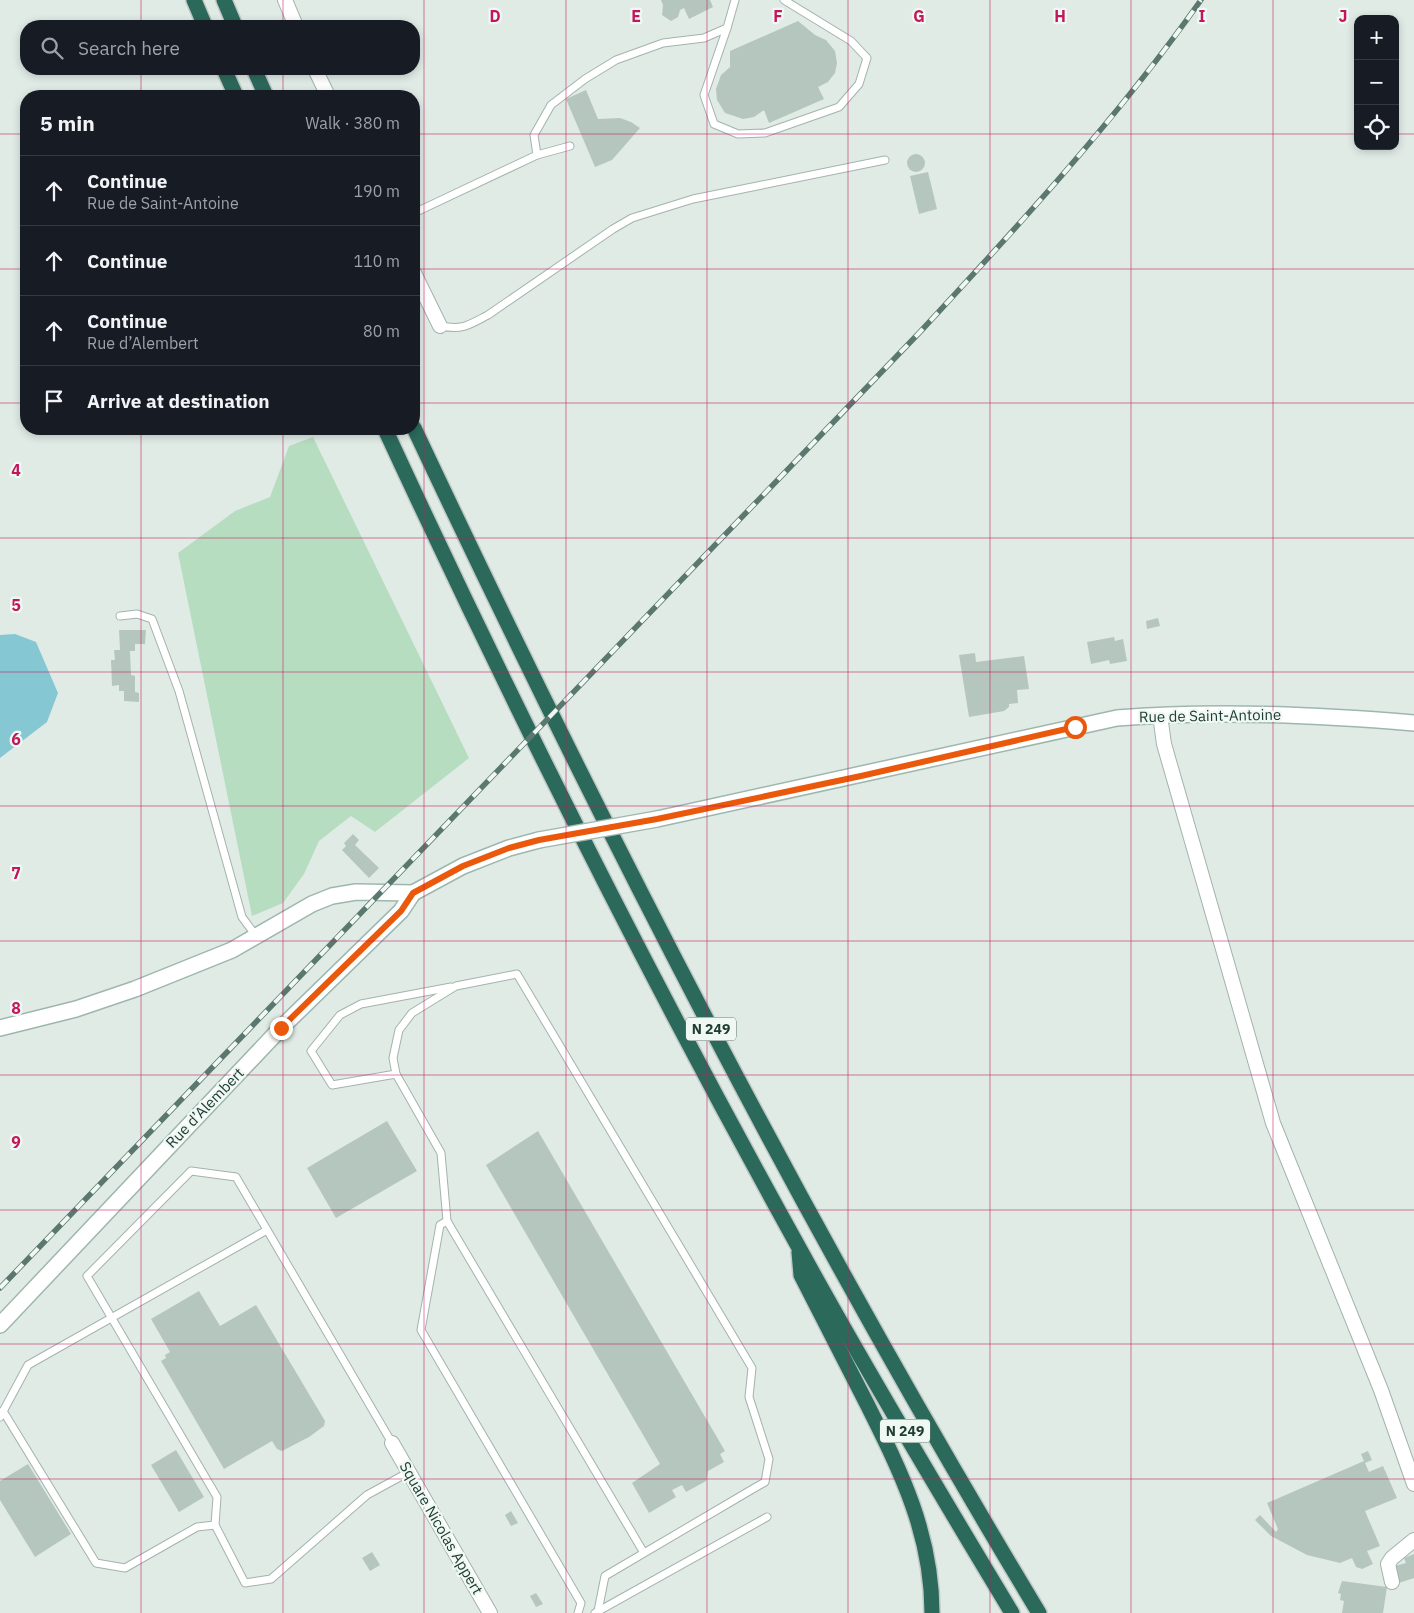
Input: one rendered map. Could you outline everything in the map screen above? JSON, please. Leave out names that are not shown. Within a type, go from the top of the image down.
[{"type":"highway","points":[[194,0],[202,20]]},
{"type":"highway","points":[[224,0],[232,20]]},
{"type":"highway","points":[[227,75],[233,90]]},
{"type":"highway","points":[[257,75],[263,90]]},
{"type":"highway","name":"N 249","points":[[388,435],[501,675],[566,805],[798,1248],[1012,1613]]},
{"type":"highway","name":"N 249","points":[[417,435],[540,693],[710,1028],[881,1343],[1039,1613]]},
{"type":"highway","name":"N 249","points":[[798,1248],[801,1275],[904,1480],[920,1526],[930,1572],[932,1613]]},
{"type":"street","points":[[285,0],[293,20]]},
{"type":"street","points":[[318,75],[325,90]]},
{"type":"street","points":[[420,285],[440,326]]},
{"type":"street","name":"Rue de Saint-Antoine","points":[[413,893],[463,866],[509,848],[539,840],[657,819],[1100,722],[1194,713],[1310,715],[1414,723]]},
{"type":"street","points":[[1160,715],[1164,744],[1273,1123],[1381,1390],[1414,1484]]},
{"type":"street","points":[[0,1028],[76,1009],[135,989],[232,950],[312,904],[332,896],[356,892],[413,893]]},
{"type":"street","name":"Rue d’Alembert","points":[[0,1325],[281,1028],[401,911],[413,893]]},
{"type":"street","name":"Square Nicolas Appert","points":[[392,1442],[490,1613]]},
{"type":"street","points":[[1392,1582],[1388,1564],[1392,1558],[1414,1540]]},
{"type":"lane","points":[[735,0],[704,95],[714,124],[738,134],[765,133],[839,106],[859,84],[868,58],[851,41],[784,0]]},
{"type":"lane","points":[[537,155],[534,135],[551,105],[585,78],[616,60],[663,43],[704,38],[727,28]]},
{"type":"lane","points":[[420,210],[537,155],[570,146]]},
{"type":"lane","points":[[440,326],[457,329],[469,325],[613,229],[656,209],[692,199],[885,160]]},
{"type":"lane","points":[[120,616],[137,614],[152,619],[179,691],[242,917],[256,937]]},
{"type":"lane","points":[[396,1074],[332,1085],[311,1051],[340,1015],[361,1004],[517,974],[597,1104],[752,1368],[749,1397],[769,1459],[765,1482],[605,1576],[596,1612]]},
{"type":"lane","points":[[456,986],[412,1013],[399,1030],[394,1058],[396,1074],[441,1152],[448,1221],[644,1553]]},
{"type":"lane","points":[[392,1442],[236,1178],[191,1171],[86,1276],[217,1497],[215,1525],[245,1583],[271,1579],[367,1494],[409,1472]]},
{"type":"lane","points":[[448,1221],[440,1225],[421,1330],[580,1603],[578,1613]]},
{"type":"lane","points":[[215,1525],[197,1527],[125,1568],[96,1563],[2,1414],[28,1364],[267,1230]]},
{"type":"lane","points":[[596,1612],[767,1517]]},
{"type":"green space","points":[[313,437],[469,758],[375,832],[351,816],[319,841],[304,874],[283,903],[252,916],[178,553],[235,511],[270,497],[289,446]]},
{"type":"water","points":[[15,634],[36,642],[58,693],[47,722],[0,758],[0,635]]},
{"type":"building","points":[[661,0],[710,0],[713,7],[689,19],[684,8],[680,10],[678,17],[671,21],[662,15],[663,5]]},
{"type":"building","points":[[798,21],[815,35],[826,40],[835,51],[837,63],[835,73],[828,82],[818,87],[824,99],[769,123],[764,110],[754,117],[743,119],[725,113],[717,100],[716,89],[721,75],[730,67],[730,51]]},
{"type":"building","points":[[586,90],[598,119],[620,118],[640,128],[612,160],[595,167],[566,99]]},
{"type":"building","points":[[916,154],[922,157],[925,163],[922,169],[916,172],[910,169],[907,163],[910,157]]},
{"type":"building","points":[[928,172],[937,209],[919,214],[910,176]]},
{"type":"building","points":[[1158,618],[1160,626],[1147,629],[1146,621]]},
{"type":"building","points":[[119,630],[146,630],[145,644],[135,644],[135,651],[130,651],[131,675],[135,676],[135,692],[139,693],[139,702],[124,701],[124,691],[119,691],[119,685],[112,686],[111,660],[115,660],[114,650],[120,650]]},
{"type":"building","points":[[1114,637],[1115,641],[1123,639],[1127,661],[1110,664],[1109,660],[1091,664],[1087,642]]},
{"type":"building","points":[[975,653],[976,662],[1024,656],[1029,689],[1017,690],[1018,703],[1009,704],[1009,707],[1004,711],[969,717],[959,655]]},
{"type":"building","points":[[353,834],[359,840],[355,845],[379,868],[369,878],[342,850],[346,846],[344,843]]},
{"type":"building","points":[[387,1121],[417,1171],[336,1218],[307,1168]]},
{"type":"building","points":[[538,1131],[725,1451],[720,1454],[724,1462],[708,1471],[706,1481],[686,1492],[682,1485],[672,1490],[676,1497],[649,1513],[632,1483],[660,1464],[486,1165]]},
{"type":"building","points":[[199,1291],[220,1326],[256,1305],[325,1421],[324,1426],[309,1437],[282,1451],[277,1449],[272,1441],[224,1469],[161,1361],[170,1352],[151,1319]]},
{"type":"building","points":[[176,1450],[204,1497],[179,1512],[151,1465]]},
{"type":"building","points":[[1368,1451],[1372,1460],[1365,1463],[1369,1472],[1383,1466],[1397,1498],[1365,1511],[1380,1546],[1367,1551],[1373,1564],[1362,1569],[1356,1567],[1352,1558],[1340,1563],[1307,1555],[1271,1536],[1255,1520],[1260,1515],[1276,1532],[1278,1529],[1267,1503],[1364,1461],[1361,1454]]},
{"type":"building","points":[[28,1464],[71,1534],[35,1557],[0,1500],[0,1481]]},
{"type":"building","points":[[511,1511],[518,1523],[511,1526],[505,1515]]},
{"type":"building","points":[[372,1552],[380,1565],[370,1571],[362,1558]]},
{"type":"building","points":[[1414,1554],[1414,1578],[1399,1583],[1395,1566],[1406,1563],[1404,1558]]},
{"type":"building","points":[[1342,1581],[1387,1587],[1383,1613],[1342,1613],[1344,1601],[1340,1600],[1341,1594],[1338,1593]]},
{"type":"building","points":[[536,1593],[543,1604],[536,1607],[530,1596]]},
{"type":"railway","points":[[0,1288],[920,332],[994,252],[1101,129],[1136,87],[1201,0]]},
{"type":"route","points":[[281,1028],[401,911],[413,893],[486,856],[539,840],[657,819],[861,776],[1075,727]]}]
